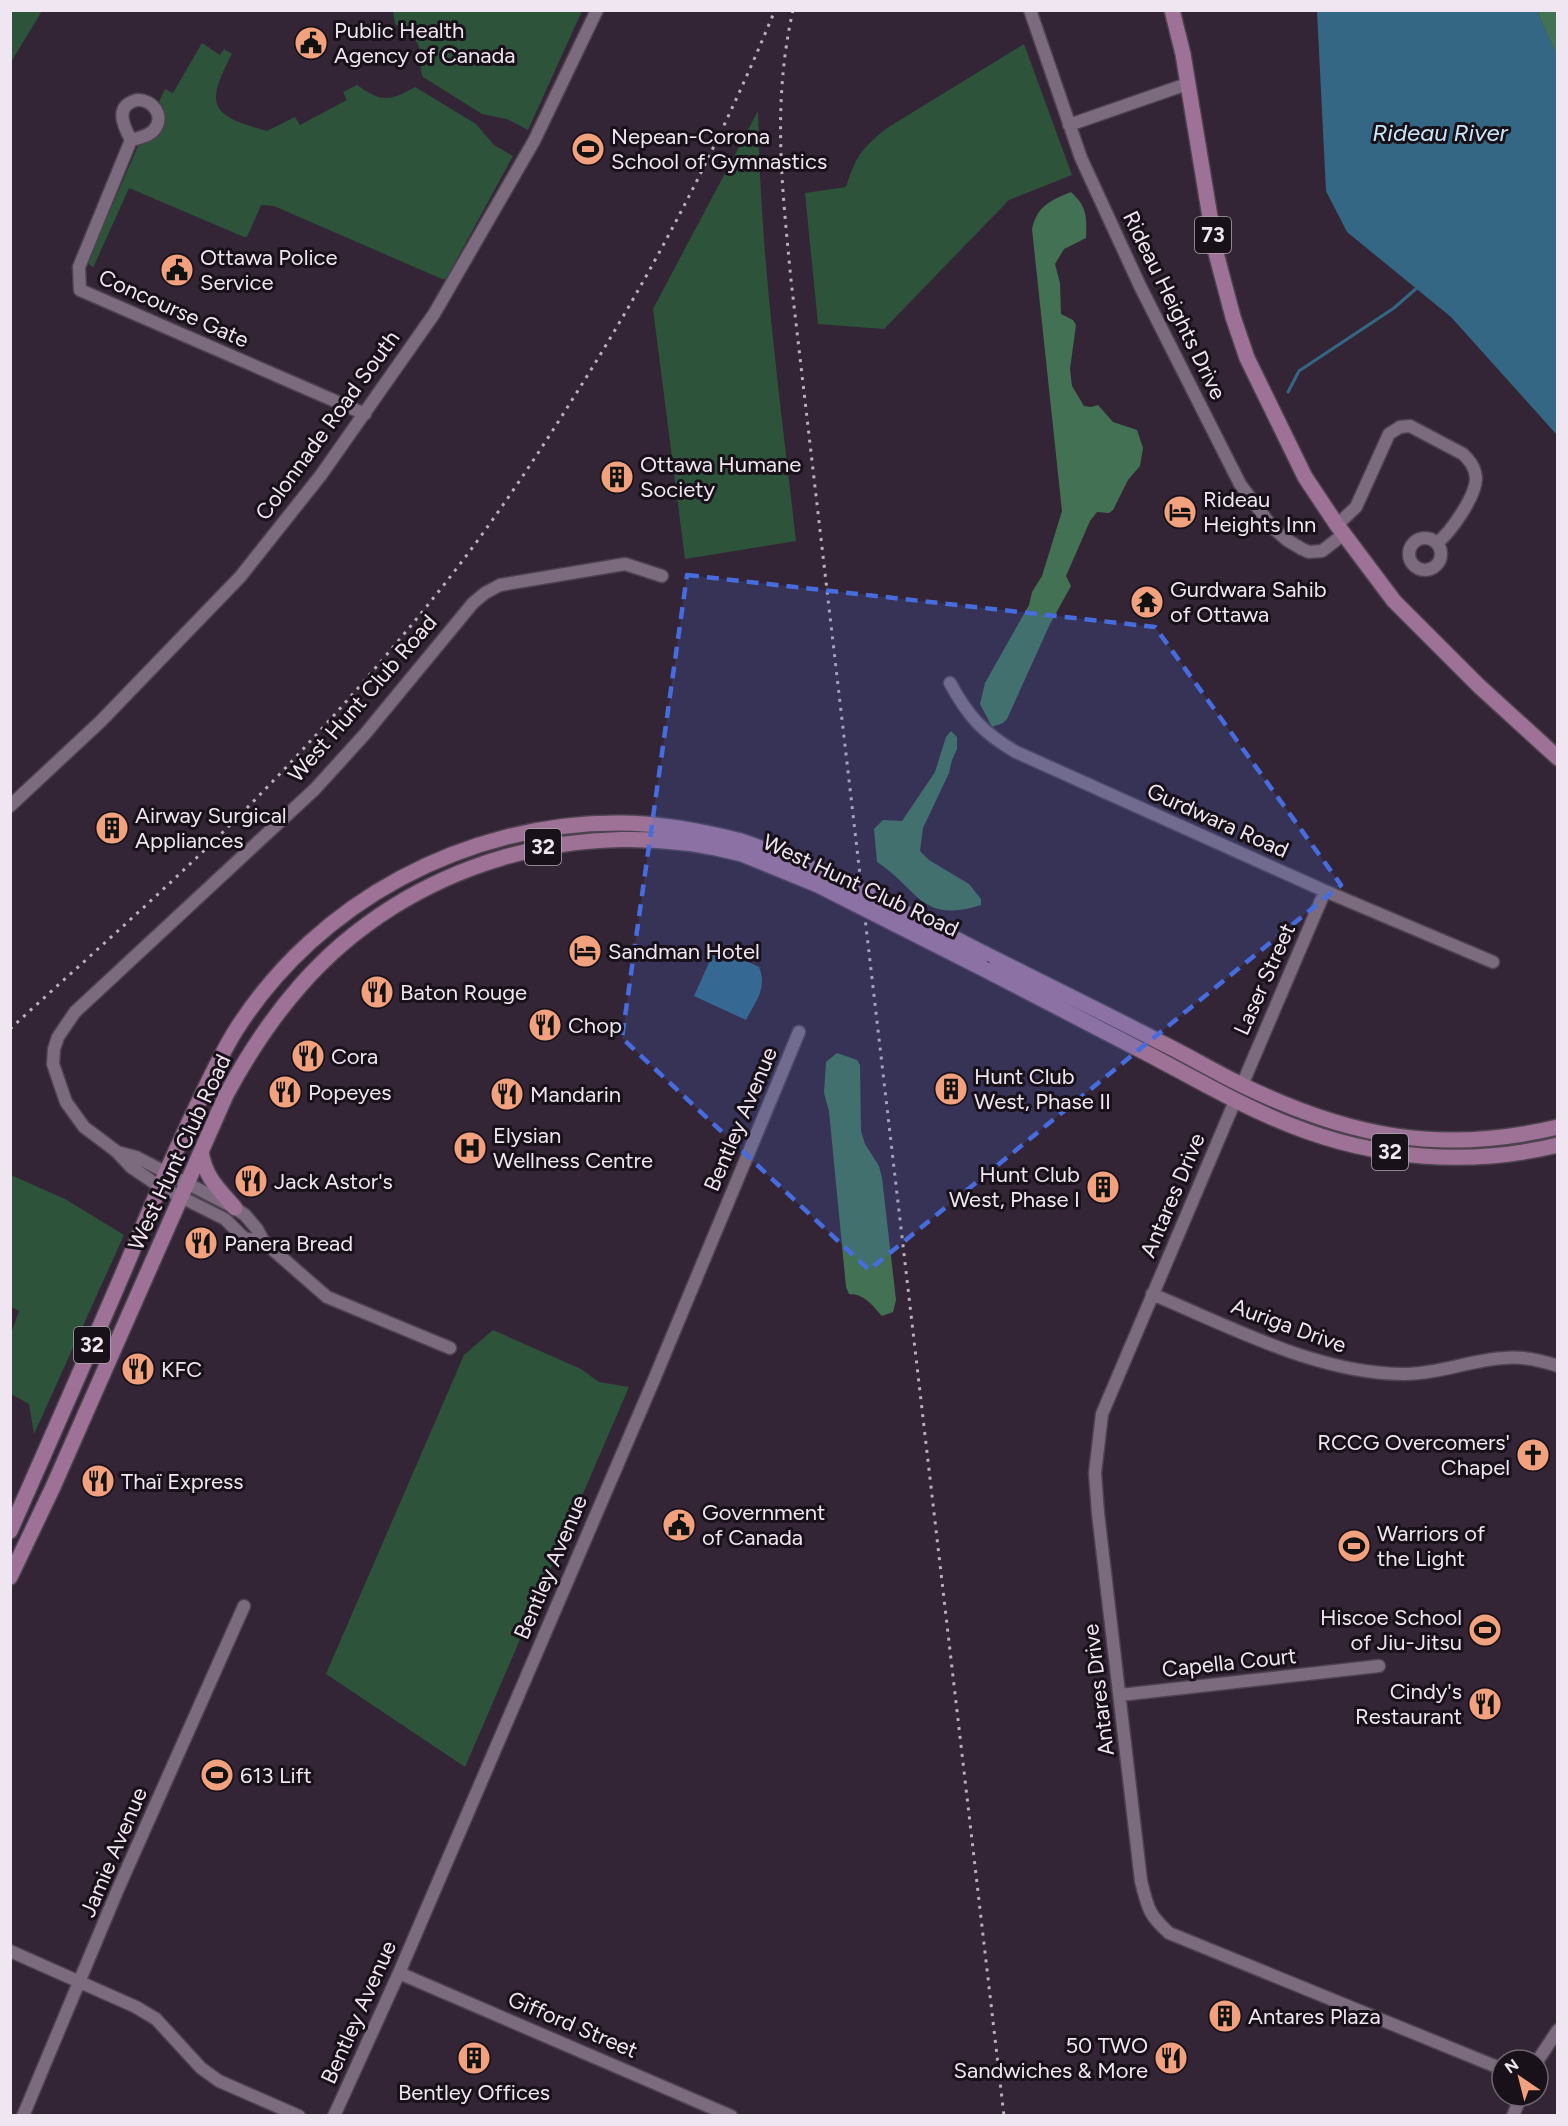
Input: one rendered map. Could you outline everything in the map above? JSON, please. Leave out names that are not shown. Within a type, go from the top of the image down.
[{"type":"main road","name":"73","points":[[1172,10],[1183,54],[1216,253],[1233,317],[1247,358],[1305,477],[1394,601],[1435,644],[1557,758]]},
{"type":"main road","name":"West Hunt Club Road","points":[[10,1531],[163,1179],[220,1058],[249,1011],[284,968],[315,938],[341,916],[382,888],[424,866],[472,846],[525,832],[597,823],[645,824],[697,831],[741,848],[818,885],[1235,1101],[1323,1137],[1396,1153],[1441,1158],[1512,1154],[1557,1145]]},
{"type":"main road","name":"West Hunt Club Road","points":[[10,1577],[53,1487],[226,1095],[239,1071],[283,1006],[300,986],[350,938],[406,899],[477,865],[526,850],[561,844],[618,839],[667,840],[741,848],[799,862],[839,880],[1242,1085],[1334,1122],[1391,1136],[1427,1140],[1481,1140],[1557,1127]]},
{"type":"main road","points":[[1235,1101],[1242,1085]]},
{"type":"main road","points":[[201,1152],[208,1177],[235,1208]]},
{"type":"street","name":"Colonnade Road South","points":[[10,806],[101,721],[240,577],[321,475],[434,314],[534,141],[597,10]]},
{"type":"street","name":"Rideau Heights Drive","points":[[1030,10],[1082,158],[1140,286],[1240,484],[1272,527],[1302,549],[1309,552],[1322,551],[1341,530],[1356,507],[1389,434],[1400,427],[1410,426],[1463,453],[1473,465],[1476,480],[1468,500],[1451,530],[1437,543]]},
{"type":"street","points":[[1069,124],[1187,84]]},
{"type":"street","name":"Concourse Gate","points":[[131,140],[79,267],[80,290],[365,414]]},
{"type":"street","name":"West Hunt Club Road","points":[[163,1179],[131,1167],[116,1151],[95,1137],[73,1113],[61,1090],[53,1065],[54,1049],[58,1037],[75,1012],[315,789],[365,734],[473,603],[485,593],[500,585],[625,564],[662,576]]},
{"type":"street","name":"Gurdwara Road","points":[[950,683],[979,726],[993,739],[1016,752],[1325,891],[1493,962]]},
{"type":"street","name":"Laser Street","points":[[1242,1085],[1325,891]]},
{"type":"street","name":"Bentley Avenue","points":[[334,2115],[399,1973],[652,1384],[799,1032]]},
{"type":"street","name":"Antares Drive","points":[[1235,1101],[1102,1414],[1096,1450],[1098,1513],[1141,1881],[1148,1908],[1154,1919],[1169,1933],[1490,2064]]},
{"type":"street","points":[[163,1179],[185,1190],[235,1208],[245,1215],[264,1242],[327,1297],[450,1347]]},
{"type":"street","points":[[185,1190],[225,1219],[244,1238],[264,1242]]},
{"type":"street","name":"Auriga Drive","points":[[1152,1294],[1302,1356],[1353,1370],[1405,1374],[1449,1369],[1502,1358],[1524,1358],[1557,1366]]},
{"type":"street","name":"Jamie Avenue","points":[[23,2115],[118,1889],[244,1605]]},
{"type":"street","name":"Capella Court","points":[[1120,1695],[1379,1666]]},
{"type":"street","points":[[10,1951],[136,2007],[156,2019],[201,2068],[219,2081],[299,2115]]},
{"type":"street","name":"Gifford Street","points":[[399,1973],[731,2115]]},
{"type":"street","points":[[1546,2048],[1557,2030]]},
{"type":"highlighted area","points":[[687,575],[1155,627],[1341,885],[869,1270],[622,1038]]},
{"type":"green space","points":[[393,10],[582,11],[528,130],[507,119],[482,114],[423,77],[418,44],[411,35],[395,24]]},
{"type":"green space","points":[[10,11],[42,11],[11,62]]},
{"type":"green space","points":[[1537,11],[1557,11],[1557,57]]},
{"type":"green space","points":[[202,43],[220,55],[224,49],[232,54],[218,86],[216,97],[218,106],[224,114],[248,126],[267,131],[295,117],[300,125],[347,100],[343,92],[357,85],[373,95],[385,98],[415,87],[476,124],[494,145],[513,156],[446,279],[274,206],[261,205],[247,237],[244,237],[129,188],[93,268],[89,264],[89,259],[139,144],[154,139],[163,127],[164,116],[159,102],[165,89],[173,93]]},
{"type":"green space","points":[[1024,44],[1072,175],[1009,200],[884,329],[818,324],[805,193],[846,187],[860,154],[887,128]]},
{"type":"green space","points":[[758,111],[767,273],[796,541],[685,559],[653,309]]},
{"type":"green space","points":[[1071,192],[1080,202],[1085,213],[1086,238],[1064,249],[1055,264],[1060,283],[1061,314],[1073,320],[1076,325],[1070,369],[1072,386],[1084,406],[1098,405],[1113,422],[1137,430],[1143,448],[1140,466],[1128,480],[1113,510],[1109,513],[1097,512],[1090,521],[1066,576],[1071,586],[1050,624],[1007,719],[992,727],[980,704],[985,683],[1029,605],[1032,592],[1042,576],[1062,511],[1032,229],[1041,209]]},
{"type":"green space","points":[[951,731],[957,737],[957,749],[949,773],[923,828],[920,851],[929,860],[969,884],[981,899],[981,905],[961,910],[945,910],[922,901],[877,862],[874,829],[883,820],[902,821],[935,772],[946,737]]},
{"type":"green space","points":[[837,1053],[857,1060],[860,1065],[861,1131],[865,1144],[879,1166],[882,1178],[896,1300],[893,1312],[882,1316],[864,1298],[849,1294],[846,1287],[829,1111],[824,1093],[826,1062]]},
{"type":"green space","points":[[11,1175],[65,1199],[124,1235],[34,1434],[29,1404],[11,1394],[11,1333],[19,1311],[11,1307]]},
{"type":"green space","points":[[493,1330],[581,1369],[599,1382],[629,1387],[465,1767],[326,1674],[464,1355]]},
{"type":"water","name":"Rideau River","points":[[1317,11],[1537,11],[1558,57],[1557,435],[1451,317],[1347,232],[1326,191]]},
{"type":"water","points":[[716,947],[759,967],[761,988],[746,1020],[694,996]]},
{"type":"waterway","points":[[1288,392],[1299,371],[1394,308],[1418,287]]},
{"type":"railway","points":[[10,1029],[186,868],[267,787],[317,734],[454,573],[556,425],[629,306],[707,160],[775,10]]},
{"type":"railway","points":[[793,10],[787,45],[781,112],[782,178],[791,280],[1004,2116]]},
{"type":"place","name":"Public Health Agency of Canada","points":[[311,43]]},
{"type":"place","name":"Nepean-Corona School of Gymnastics","points":[[588,149]]},
{"type":"place","name":"Ottawa Police Service","points":[[177,270]]},
{"type":"place","name":"Ottawa Humane Society","points":[[617,477]]},
{"type":"place","name":"Rideau Heights Inn","points":[[1180,512]]},
{"type":"place","name":"Gurdwara Sahib of Ottawa","points":[[1147,602]]},
{"type":"place","name":"Airway Surgical Appliances","points":[[112,828]]},
{"type":"place","name":"Sandman Hotel","points":[[585,951]]},
{"type":"place","name":"Baton Rouge","points":[[377,992]]},
{"type":"place","name":"Chop","points":[[545,1025]]},
{"type":"place","name":"Cora","points":[[308,1056]]},
{"type":"place","name":"Hunt Club West, Phase II","points":[[951,1089]]},
{"type":"place","name":"Popeyes","points":[[285,1092]]},
{"type":"place","name":"Mandarin","points":[[507,1094]]},
{"type":"place","name":"Elysian Wellness Centre","points":[[470,1148]]},
{"type":"place","name":"Jack Astor's","points":[[251,1181]]},
{"type":"place","name":"Hunt Club West, Phase I","points":[[1103,1187]]},
{"type":"place","name":"Panera Bread","points":[[201,1243]]},
{"type":"place","name":"KFC","points":[[138,1369]]},
{"type":"place","name":"RCCG Overcomers' Chapel","points":[[1533,1455]]},
{"type":"place","name":"Thaï Express","points":[[98,1481]]},
{"type":"place","name":"Government of Canada","points":[[679,1525]]},
{"type":"place","name":"Warriors of the Light","points":[[1354,1546]]},
{"type":"place","name":"Hiscoe School of Jiu-Jitsu","points":[[1485,1630]]},
{"type":"place","name":"Cindy's Restaurant","points":[[1485,1704]]},
{"type":"place","name":"613 Lift","points":[[217,1775]]},
{"type":"place","name":"Antares Plaza","points":[[1225,2016]]},
{"type":"place","name":"Bentley Offices","points":[[474,2058]]},
{"type":"place","name":"50 TWO Sandwiches & More","points":[[1171,2058]]}]
